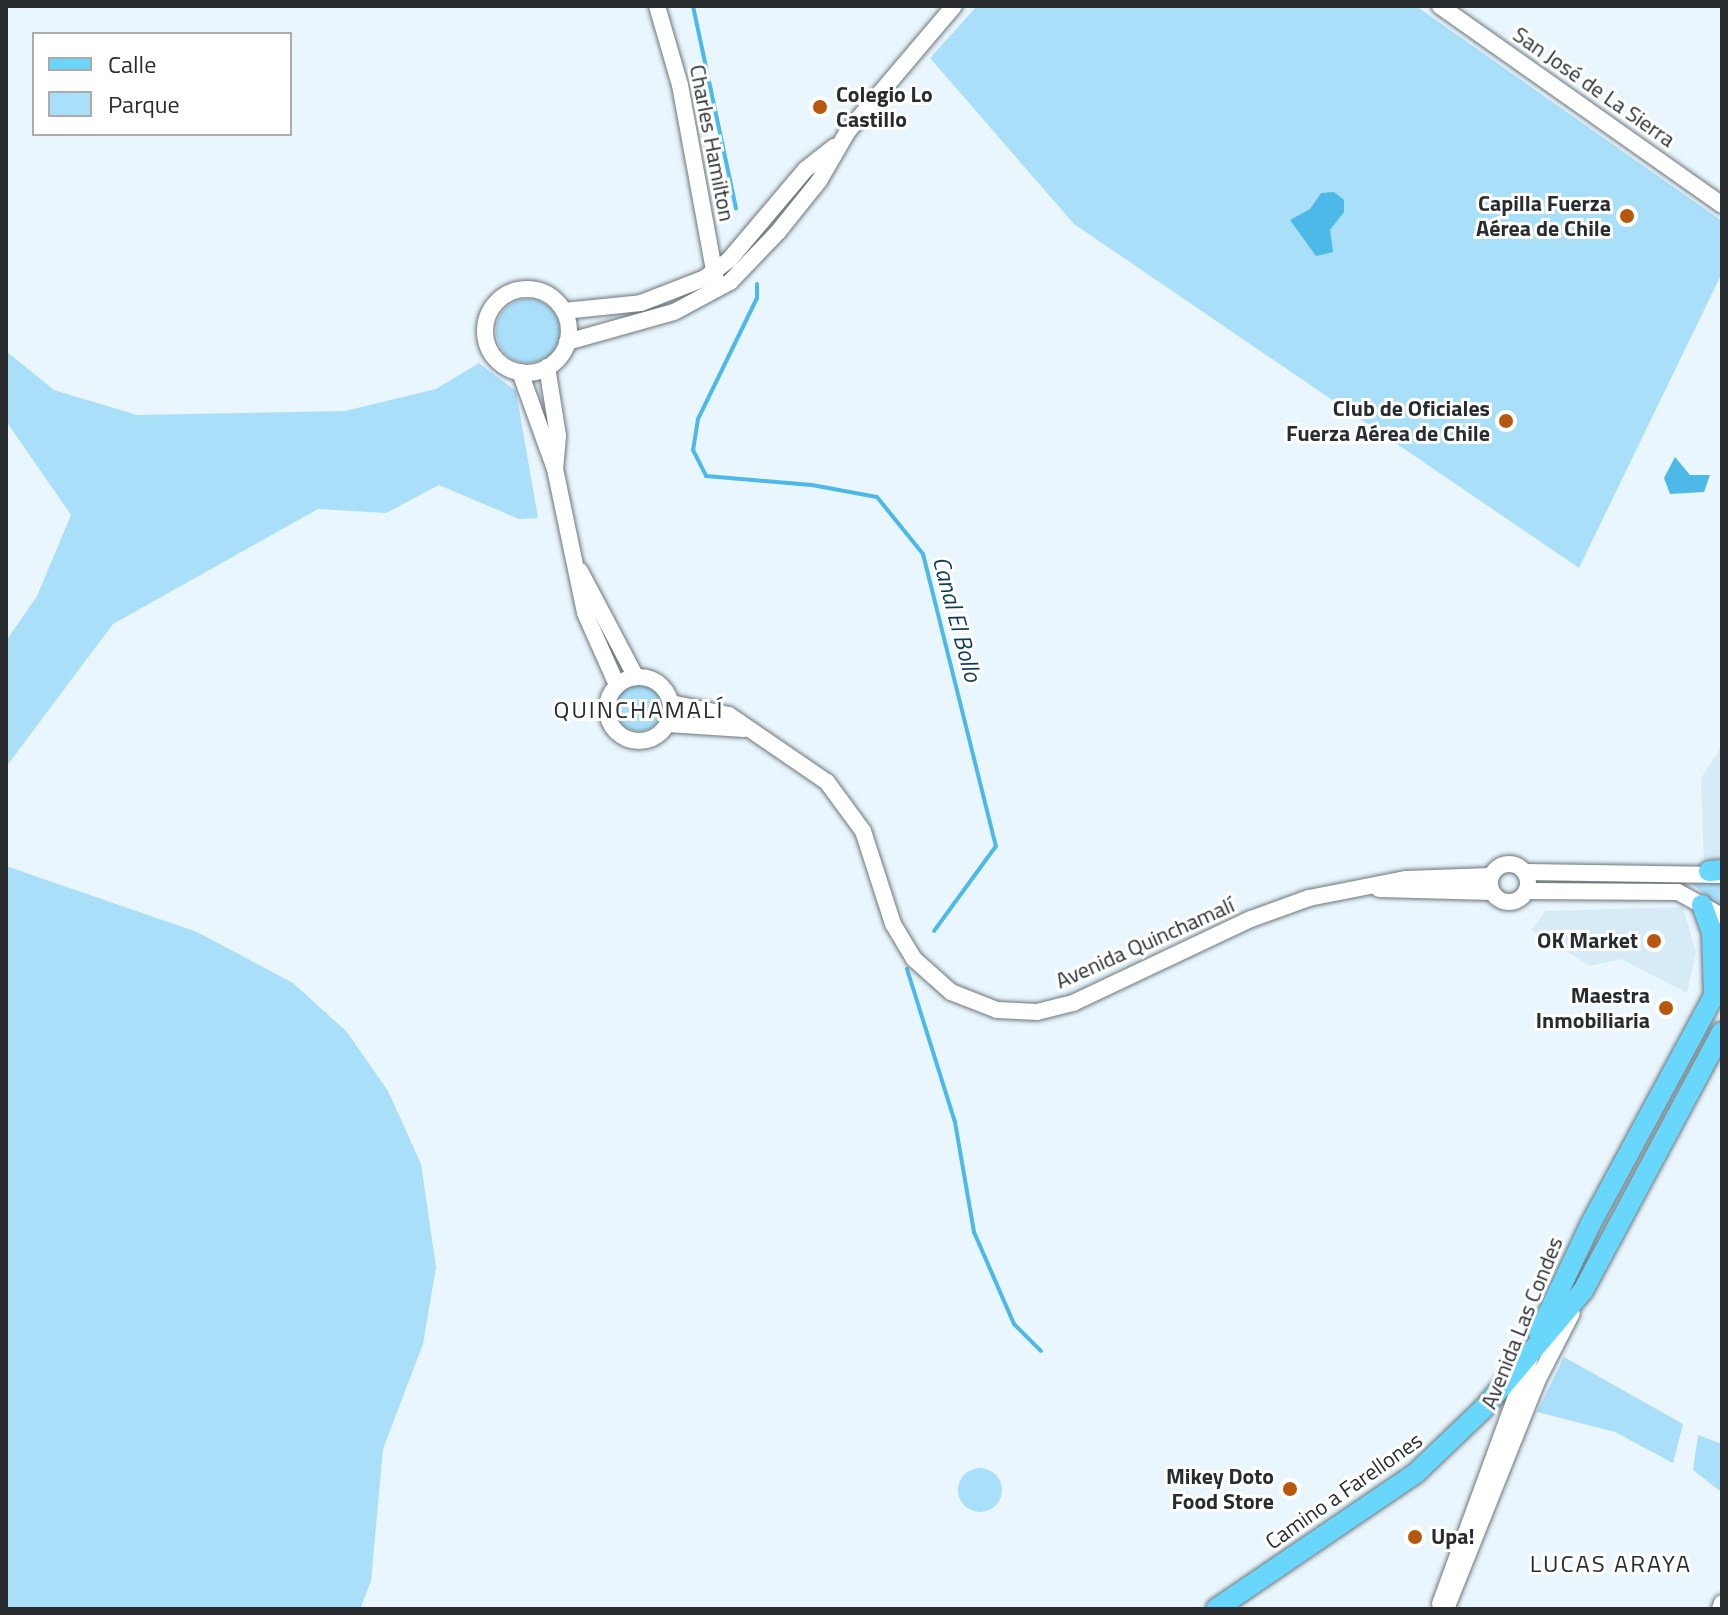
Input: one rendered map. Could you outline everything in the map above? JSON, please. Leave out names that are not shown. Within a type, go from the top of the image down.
[{"type":"main road","points":[[1697,901],[1712,932],[1718,988]]},
{"type":"main road","name":"Avenida Las Condes","points":[[1533,1348],[1567,1269],[1718,988]]},
{"type":"main road","name":"Avenida Las Condes","points":[[1583,1291],[1722,1032]]},
{"type":"main road","name":"Camino a Farellones","points":[[1216,1609],[1426,1465],[1482,1410],[1583,1291]]},
{"type":"street","name":"Charles Hamilton","points":[[657,6],[675,62],[719,290]]},
{"type":"street","points":[[567,342],[564,311],[555,299],[533,289],[512,292],[495,303],[486,321],[488,347],[501,363],[520,372],[547,367],[567,342],[674,312],[719,290],[778,232],[819,181],[839,144],[954,6]]},
{"type":"street","name":"San José de La Sierra","points":[[1440,6],[1722,205]]},
{"type":"street","points":[[564,311],[641,303],[714,272],[806,169],[839,144]]},
{"type":"street","points":[[547,367],[558,436],[555,469]]},
{"type":"street","points":[[520,372],[555,469],[585,613],[617,685],[607,714],[621,736],[645,740],[668,724],[671,703],[658,683],[636,677],[617,685]]},
{"type":"street","points":[[577,567],[636,677]]},
{"type":"street","name":"Avenida Quinchamalí","points":[[671,703],[724,713],[744,729],[802,760],[838,793],[869,844],[904,945],[937,983],[985,1007],[1023,1012],[1061,1007],[1269,912],[1418,878],[1492,884]]},
{"type":"street","name":"Avenida Quinchamalí","points":[[668,724],[744,729]]},
{"type":"street","points":[[1711,872],[1525,872],[1507,864],[1492,884],[1512,902],[1527,891],[1665,891],[1697,901],[1722,916]]},
{"type":"street","points":[[1525,872],[1527,891]]},
{"type":"street","points":[[1697,901],[1684,885],[1711,872]]},
{"type":"street","name":"Avenida Las Condes","points":[[1446,1609],[1537,1381],[1583,1291]]},
{"type":"street","name":"Avenida Las Condes","points":[[1438,1609],[1451,1563],[1533,1348]]},
{"type":"street","points":[[1720,1609],[1722,1603]]},
{"type":"shaded area","points":[[1722,746],[1722,857],[1704,862],[1701,778]]},
{"type":"shaded area","points":[[1683,907],[1696,952],[1687,993],[1621,959],[1590,966],[1531,930],[1546,911]]},
{"type":"green space","name":"Club de Oficiales Fuerza Aérea de Chile","points":[[977,6],[1416,6],[1722,221],[1722,273],[1579,568],[1074,224],[930,58]]},
{"type":"green space","points":[[522,299],[534,299],[551,308],[558,319],[558,343],[551,354],[534,363],[522,363],[510,358],[501,349],[496,337],[496,325],[501,313],[510,304]]},
{"type":"green space","points":[[6,351],[54,390],[137,415],[345,411],[436,389],[479,363],[516,391],[538,518],[519,519],[439,485],[386,513],[318,509],[113,624],[6,767],[6,641],[37,596],[71,515],[6,421]]},
{"type":"green space","points":[[639,685],[655,692],[662,708],[655,724],[639,731],[623,724],[616,708],[623,692]]},
{"type":"green space","points":[[6,866],[197,932],[293,983],[347,1032],[388,1091],[421,1164],[436,1267],[423,1344],[383,1449],[371,1581],[360,1609],[6,1609]]},
{"type":"green space","points":[[1722,881],[1722,909],[1690,882]]},
{"type":"green space","points":[[1564,1357],[1683,1424],[1673,1463],[1615,1432],[1537,1412]]},
{"type":"green space","points":[[1698,1435],[1722,1444],[1720,1491],[1693,1470]]},
{"type":"green space","points":[[980,1468],[996,1474],[1002,1490],[996,1506],[980,1512],[964,1506],[958,1490],[964,1474]]},
{"type":"water","points":[[1334,192],[1344,200],[1344,212],[1330,230],[1333,252],[1316,256],[1290,220],[1310,209],[1321,193]]},
{"type":"water","points":[[1675,457],[1690,475],[1710,475],[1704,492],[1670,494],[1664,478]]},
{"type":"waterway","name":"Canal El Bollo","points":[[693,6],[736,208]]},
{"type":"waterway","name":"Canal El Bollo","points":[[757,284],[757,298],[698,419],[693,450],[706,476],[812,485],[877,497],[923,554],[996,846],[934,931]]},
{"type":"waterway","name":"Canal El Bollo","points":[[907,969],[955,1122],[974,1232],[1014,1324],[1041,1351]]},
{"type":"place","name":"Colegio Lo Castillo","points":[[820,107]]},
{"type":"place","name":"Capilla Fuerza Aérea de Chile","points":[[1627,216]]},
{"type":"place","name":"Club de Oficiales Fuerza Aérea de Chile","points":[[1506,421]]},
{"type":"place","name":"OK Market","points":[[1654,941]]},
{"type":"place","name":"Maestra Inmobiliaria","points":[[1666,1008]]},
{"type":"place","name":"Mikey Doto Food Store","points":[[1290,1489]]},
{"type":"place","name":"Upa!","points":[[1415,1537]]},
{"type":"district","name":"QUINCHAMALÍ","points":[[639,710]]},
{"type":"district","name":"LUCAS ARAYA","points":[[1611,1564]]}]
